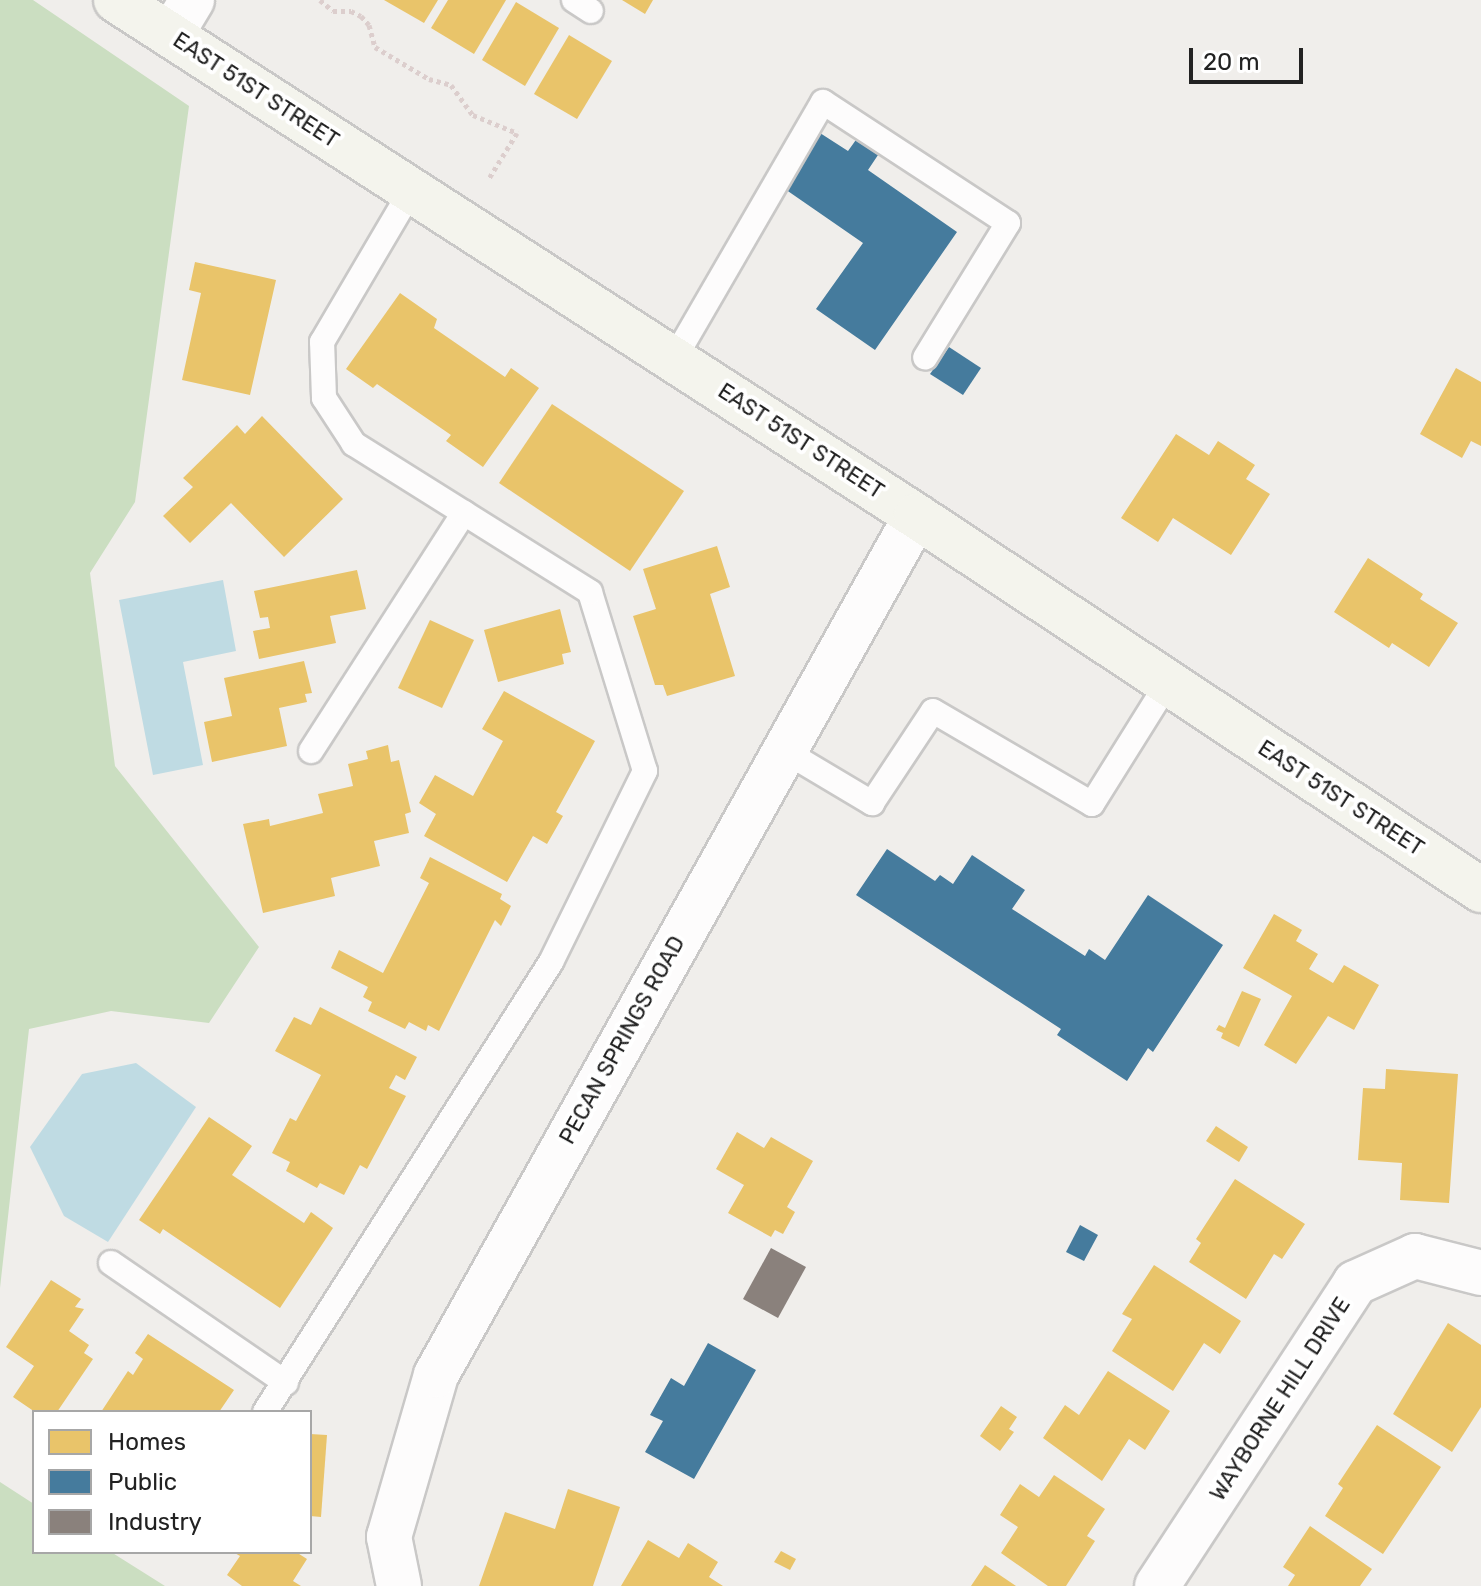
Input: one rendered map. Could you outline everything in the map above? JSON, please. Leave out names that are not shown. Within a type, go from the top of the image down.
[{"type":"main road","name":"EAST 51ST STREET","points":[[116,0],[182,18],[412,189],[916,516],[1481,890]]},
{"type":"street","name":"PECAN SPRINGS ROAD","points":[[399,1586],[389,1537],[436,1375],[916,516]]},
{"type":"street","name":"WAYBORNE HILL DRIVE","points":[[1157,1586],[1355,1283],[1415,1256],[1481,1273]]},
{"type":"lane","points":[[674,359],[823,102],[1008,223],[925,358]]},
{"type":"lane","points":[[266,1410],[551,962],[645,771],[590,592],[354,444],[324,398],[322,342],[412,189]]},
{"type":"lane","points":[[311,751],[464,513]]},
{"type":"lane","points":[[783,750],[872,803],[933,711],[1092,804],[1167,684]]},
{"type":"lane","points":[[111,1263],[286,1383]]},
{"type":"path","points":[[320,0],[333,11],[351,11],[361,16],[369,25],[375,47],[429,79],[451,85],[473,115],[517,133],[488,180]]},
{"type":"green space","points":[[0,0],[33,0],[189,106],[135,502],[90,573],[115,766],[259,947],[209,1023],[111,1011],[29,1029],[0,1288]]},
{"type":"green space","points":[[0,1482],[32,1503],[32,1554],[114,1554],[165,1586],[0,1586]]},
{"type":"water","points":[[223,580],[236,651],[183,662],[203,765],[153,775],[119,600]]},
{"type":"water","points":[[136,1063],[196,1107],[108,1242],[64,1216],[30,1147],[82,1074]]},
{"type":"building: Homes","points":[[384,0],[438,0],[424,23]]},
{"type":"building: Homes","points":[[448,0],[506,0],[474,54],[431,28]]},
{"type":"building: Homes","points":[[622,0],[653,0],[645,14]]},
{"type":"building: Homes","points":[[516,2],[559,28],[525,86],[482,60]]},
{"type":"building: Homes","points":[[569,35],[612,61],[577,119],[534,94]]},
{"type":"building: Homes","points":[[195,262],[276,280],[250,395],[182,380],[201,293],[189,290]]},
{"type":"building: Homes","points":[[400,293],[437,319],[434,328],[505,377],[511,368],[539,388],[483,467],[446,441],[451,435],[377,384],[373,388],[346,369]]},
{"type":"building: Homes","points":[[1456,368],[1481,382],[1481,446],[1471,441],[1462,458],[1420,434]]},
{"type":"building: Homes","points":[[552,404],[684,491],[630,571],[499,483]]},
{"type":"building: Homes","points":[[262,416],[343,499],[284,557],[231,503],[190,543],[163,516],[193,487],[183,478],[237,425],[245,434]]},
{"type":"building: Homes","points":[[1176,434],[1209,455],[1218,441],[1255,465],[1246,479],[1270,494],[1231,555],[1173,518],[1158,542],[1121,518]]},
{"type":"building: Homes","points":[[717,546],[730,587],[710,594],[735,676],[667,696],[663,685],[655,685],[633,616],[656,609],[643,569]]},
{"type":"building: Homes","points":[[1368,558],[1423,594],[1420,599],[1458,623],[1429,667],[1392,643],[1389,648],[1334,612]]},
{"type":"building: Homes","points":[[357,570],[366,609],[330,616],[336,643],[259,659],[253,631],[270,628],[268,617],[260,618],[254,591]]},
{"type":"building: Homes","points":[[560,609],[571,652],[562,654],[564,664],[498,682],[484,630]]},
{"type":"building: Homes","points":[[430,620],[474,640],[442,708],[398,688]]},
{"type":"building: Homes","points":[[304,661],[312,693],[305,694],[307,702],[279,708],[287,746],[212,762],[204,722],[232,716],[224,678]]},
{"type":"building: Homes","points":[[504,691],[595,741],[556,812],[563,816],[547,844],[533,836],[507,882],[424,836],[436,814],[419,803],[435,775],[473,796],[503,741],[482,729]]},
{"type":"building: Homes","points":[[388,745],[391,762],[399,760],[411,812],[405,814],[409,833],[374,841],[380,866],[331,878],[335,896],[263,913],[243,824],[269,819],[270,826],[323,813],[318,794],[353,786],[348,764],[368,759],[366,751]]},
{"type":"building: Homes","points":[[430,857],[502,894],[500,899],[511,906],[501,926],[495,920],[439,1031],[428,1025],[426,1031],[409,1022],[405,1029],[368,1011],[372,1002],[363,997],[368,987],[331,968],[339,950],[383,973],[429,883],[420,878]]},
{"type":"building: Homes","points":[[1274,914],[1302,930],[1296,941],[1318,954],[1309,969],[1333,983],[1344,965],[1379,985],[1354,1030],[1328,1016],[1296,1064],[1264,1045],[1292,996],[1243,968]]},
{"type":"building: Homes","points":[[1242,991],[1261,999],[1239,1047],[1221,1038],[1223,1033],[1216,1030],[1219,1025],[1225,1028]]},
{"type":"building: Homes","points":[[320,1007],[417,1057],[405,1080],[396,1075],[389,1088],[406,1096],[367,1169],[360,1165],[344,1195],[320,1183],[317,1188],[286,1171],[290,1162],[272,1153],[290,1118],[296,1121],[321,1075],[275,1051],[294,1017],[311,1025]]},
{"type":"building: Homes","points":[[1386,1069],[1458,1074],[1449,1203],[1400,1200],[1402,1163],[1358,1160],[1363,1088],[1385,1089]]},
{"type":"building: Homes","points":[[209,1117],[252,1146],[232,1175],[304,1223],[311,1212],[333,1228],[280,1308],[163,1229],[160,1234],[139,1220]]},
{"type":"building: Homes","points":[[1216,1126],[1248,1147],[1239,1162],[1206,1141]]},
{"type":"building: Homes","points":[[737,1132],[764,1148],[771,1137],[813,1161],[787,1207],[795,1212],[783,1234],[775,1230],[771,1237],[728,1213],[744,1185],[716,1169]]},
{"type":"building: Homes","points":[[1235,1179],[1305,1224],[1282,1259],[1274,1254],[1246,1299],[1189,1262],[1201,1243],[1196,1239]]},
{"type":"building: Homes","points":[[1154,1265],[1241,1321],[1220,1354],[1204,1343],[1173,1391],[1112,1351],[1132,1319],[1122,1314]]},
{"type":"building: Homes","points":[[51,1280],[81,1299],[75,1307],[84,1309],[69,1331],[89,1345],[84,1353],[93,1359],[58,1410],[32,1410],[13,1397],[34,1366],[6,1347]]},
{"type":"building: Homes","points":[[1448,1323],[1481,1345],[1481,1407],[1452,1452],[1393,1414]]},
{"type":"building: Homes","points":[[148,1334],[234,1390],[220,1410],[102,1410],[128,1371],[133,1375],[143,1359],[135,1353]]},
{"type":"building: Homes","points":[[1108,1371],[1170,1411],[1145,1450],[1129,1439],[1102,1481],[1043,1438],[1065,1405],[1079,1415]]},
{"type":"building: Homes","points":[[1001,1406],[1017,1417],[1009,1429],[1014,1432],[1000,1451],[980,1436]]},
{"type":"building: Homes","points":[[1377,1425],[1441,1467],[1383,1554],[1325,1516],[1343,1488],[1338,1484]]},
{"type":"building: Homes","points":[[312,1434],[327,1435],[321,1517],[312,1516]]},
{"type":"building: Homes","points":[[1054,1475],[1105,1509],[1087,1536],[1095,1541],[1066,1586],[1048,1586],[1001,1553],[1018,1527],[1000,1515],[1020,1484],[1039,1497]]},
{"type":"building: Homes","points":[[568,1489],[620,1507],[593,1586],[479,1586],[505,1512],[555,1529]]},
{"type":"building: Homes","points":[[1310,1526],[1372,1569],[1360,1586],[1288,1586],[1295,1575],[1283,1567]]},
{"type":"building: Homes","points":[[648,1540],[679,1558],[688,1543],[718,1562],[709,1577],[723,1586],[621,1586]]},
{"type":"building: Homes","points":[[781,1551],[796,1559],[790,1570],[774,1562]]},
{"type":"building: Homes","points":[[236,1554],[299,1554],[307,1559],[293,1581],[301,1586],[242,1586],[227,1575],[240,1556]]},
{"type":"building: Homes","points":[[985,1565],[1016,1586],[971,1586]]},
{"type":"building: Public","points":[[820,133],[848,151],[858,137],[880,152],[868,170],[957,232],[875,350],[816,309],[863,243],[782,187]]},
{"type":"building: Public","points":[[949,347],[981,368],[963,395],[930,374]]},
{"type":"building: Public","points":[[887,849],[935,881],[940,875],[953,884],[972,855],[1025,890],[1012,909],[1085,956],[1089,949],[1105,960],[1148,895],[1223,945],[1153,1052],[1148,1048],[1127,1081],[1057,1035],[1061,1029],[856,895]]},
{"type":"building: Public","points":[[1080,1225],[1098,1235],[1084,1261],[1066,1252]]},
{"type":"building: Public","points":[[708,1343],[756,1370],[694,1479],[645,1452],[663,1421],[650,1415],[671,1378],[684,1386]]},
{"type":"building: Industry","points":[[771,1248],[806,1267],[778,1318],[743,1299]]}]
